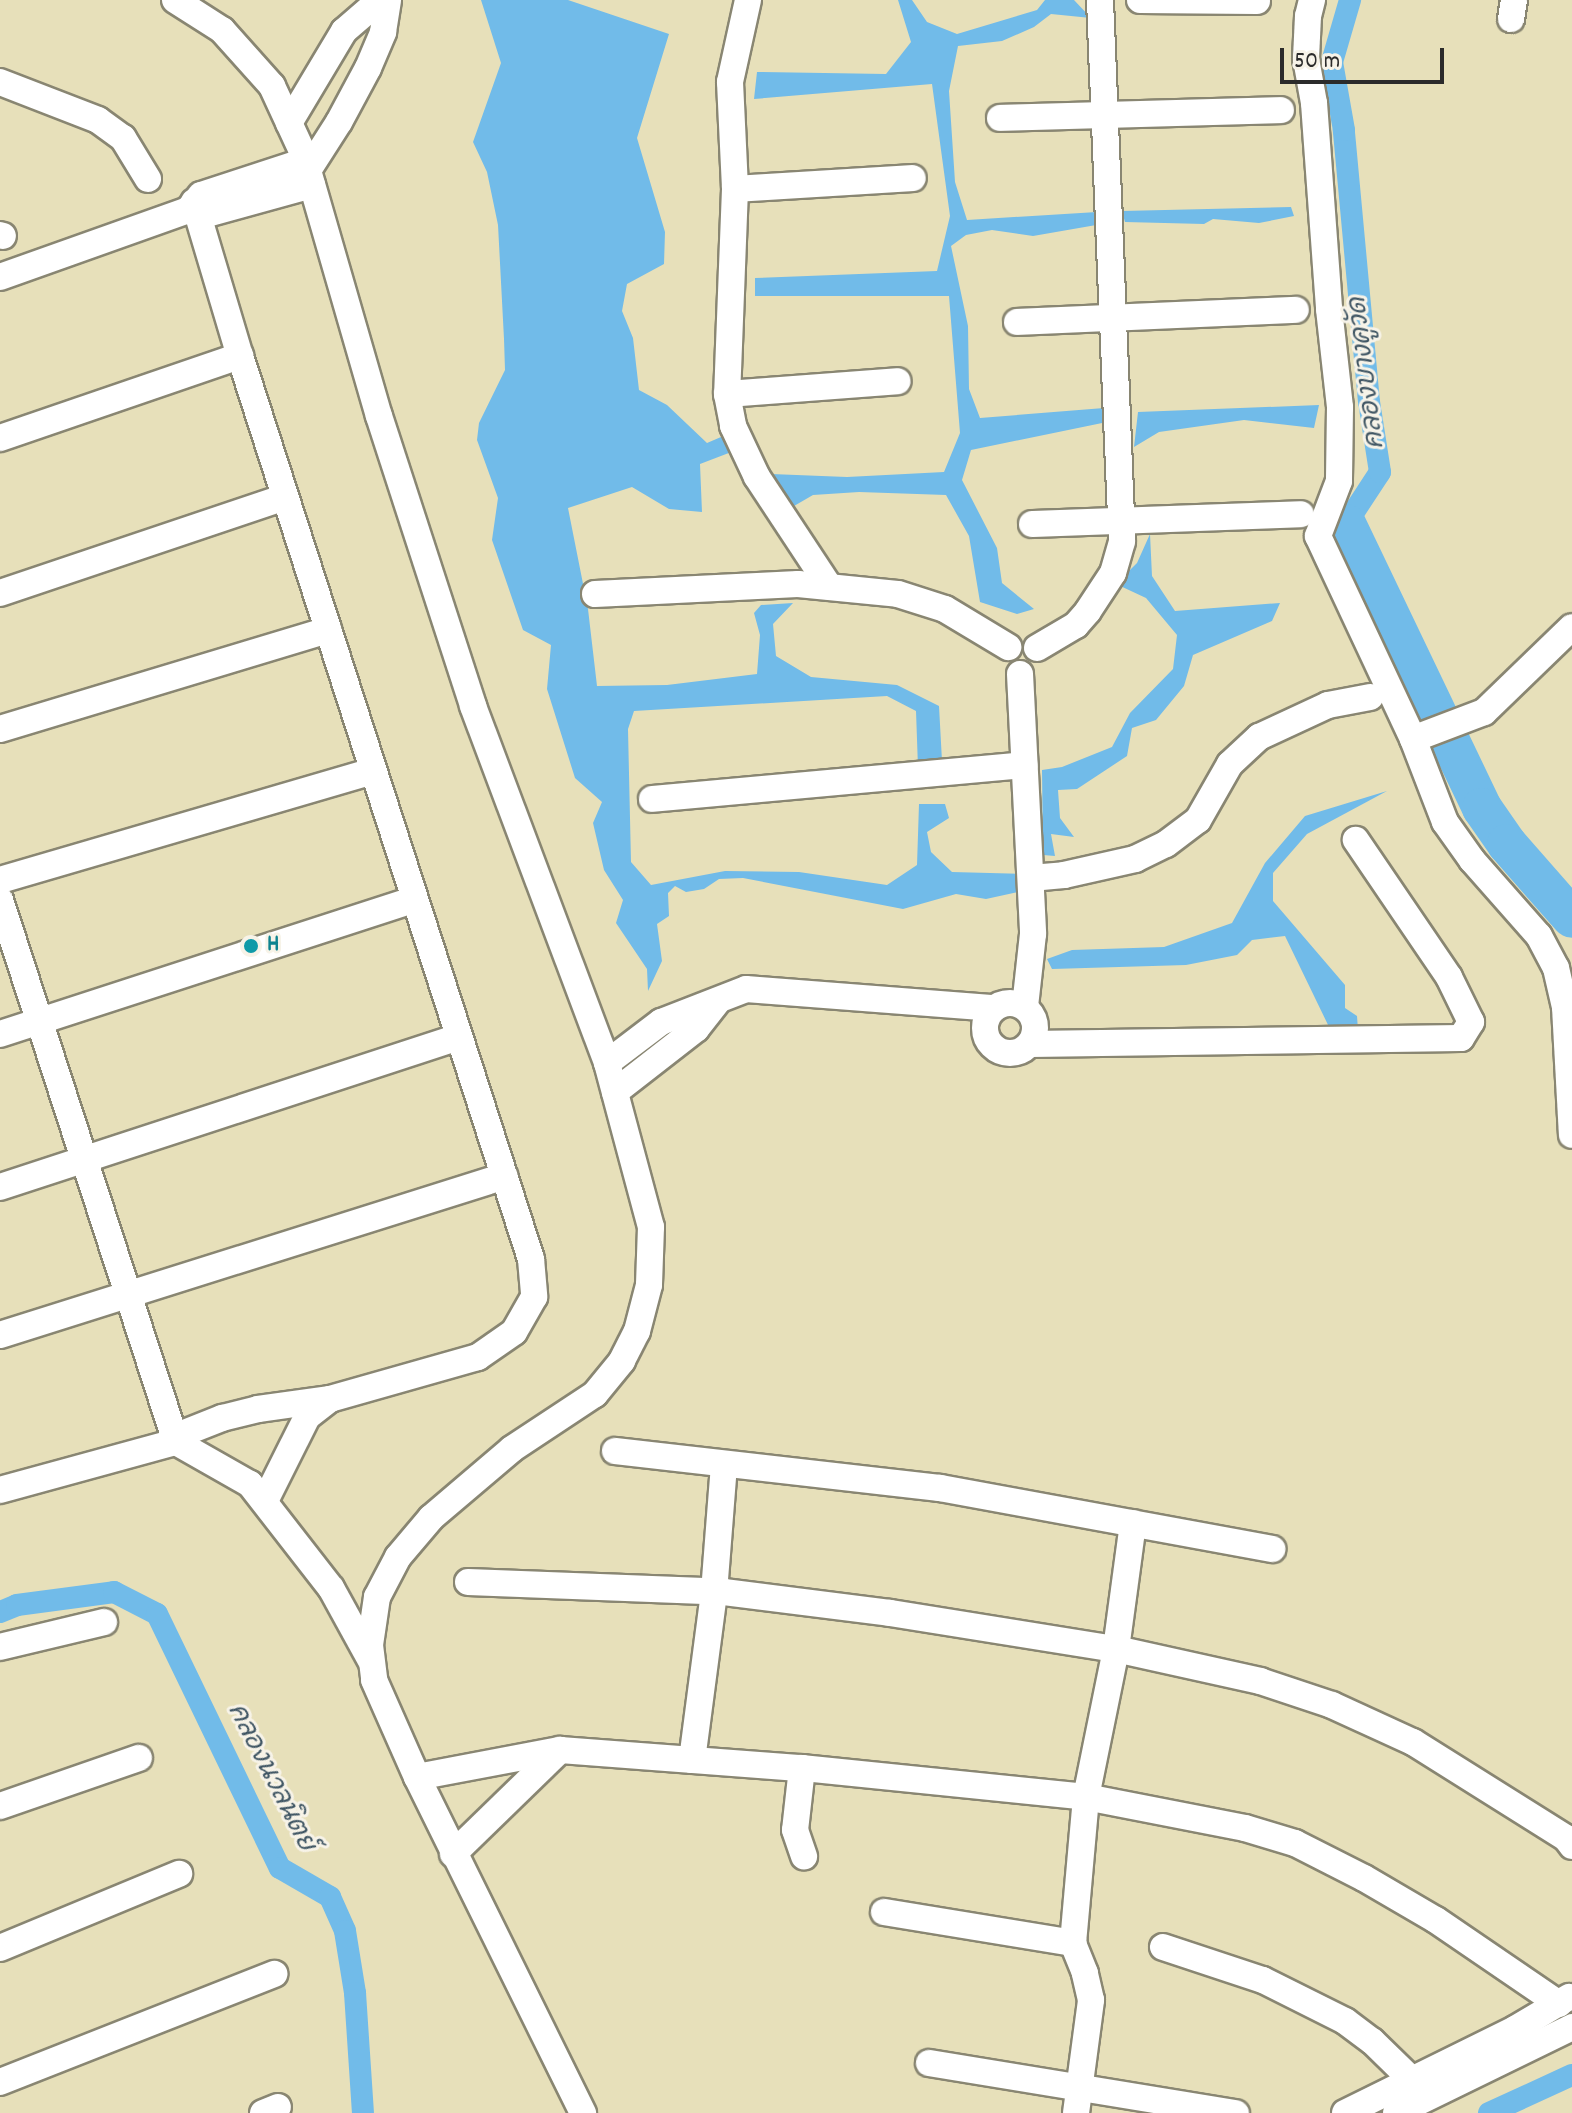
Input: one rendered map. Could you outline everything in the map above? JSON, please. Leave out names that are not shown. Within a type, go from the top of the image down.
[{"type":"street","points":[[175,0],[222,30],[272,86],[289,123],[308,173],[379,416],[473,706],[607,1063],[651,1227],[649,1285],[637,1331],[622,1361],[595,1394],[512,1449],[459,1490],[398,1557],[377,1597],[370,1645],[374,1680],[417,1777],[583,2113]]},
{"type":"street","points":[[289,123],[344,31],[380,0]]},
{"type":"street","points":[[0,277],[193,208],[207,214],[235,194],[308,173],[368,68],[383,32],[388,0]]},
{"type":"street","points":[[748,0],[730,82],[735,189],[727,394],[733,426],[757,477],[829,586]]},
{"type":"street","points":[[1037,648],[1076,625],[1088,611],[1113,573],[1122,541],[1100,0]]},
{"type":"street","points":[[1140,0],[1257,1]]},
{"type":"street","points":[[1312,0],[1306,59],[1314,103],[1329,309],[1340,407],[1339,481],[1318,536],[1420,737],[1445,822],[1472,860],[1539,936],[1556,968],[1565,1007],[1572,1135]]},
{"type":"street","points":[[0,82],[98,120],[123,138],[148,179]]},
{"type":"street","points":[[1000,118],[1281,110]]},
{"type":"street","points":[[735,189],[913,178]]},
{"type":"street","points":[[0,1490],[175,1440],[222,1418],[258,1409],[330,1399],[478,1357],[514,1332],[534,1297],[531,1259],[193,208]]},
{"type":"street","points":[[1017,322],[1296,310]]},
{"type":"street","points":[[0,438],[240,356]]},
{"type":"street","points":[[727,394],[898,381]]},
{"type":"street","points":[[0,593],[285,497]]},
{"type":"street","points":[[1032,524],[1121,518],[1301,514]]},
{"type":"street","points":[[595,594],[798,584],[898,594],[945,609],[1008,647]]},
{"type":"street","points":[[1420,737],[1484,712],[1572,627]]},
{"type":"street","points":[[0,729],[328,630]]},
{"type":"street","points":[[1024,640],[1037,648],[1039,656],[1034,670],[1020,674],[1007,666],[1008,647],[1024,640]]},
{"type":"street","points":[[1020,674],[1024,765],[1046,876],[1033,934],[1025,1007],[1036,1029],[1030,1044]]},
{"type":"street","points":[[1046,876],[1135,859],[1166,844],[1198,820],[1230,764],[1259,737],[1328,705],[1370,697]]},
{"type":"street","points":[[652,799],[1024,765]]},
{"type":"street","points":[[0,880],[373,771]]},
{"type":"street","points":[[994,1008],[985,1030],[992,1045],[999,1051],[1015,1053],[1030,1044],[1461,1038],[1471,1022],[1449,977],[1356,840]]},
{"type":"street","points":[[0,1034],[415,899]]},
{"type":"street","points":[[0,900],[175,1440],[250,1484],[331,1588],[372,1663]]},
{"type":"street","points":[[607,1063],[661,1022],[746,989],[994,1008],[1010,1002],[1025,1007]]},
{"type":"street","points":[[615,1092],[696,1029],[718,1001]]},
{"type":"street","points":[[0,1187],[459,1037]]},
{"type":"street","points":[[0,1335],[125,1293],[505,1176]]},
{"type":"street","points":[[265,1501],[307,1417],[330,1399]]},
{"type":"street","points":[[615,1451],[940,1488],[1272,1549]]},
{"type":"street","points":[[692,1760],[714,1592],[724,1464]]},
{"type":"street","points":[[1076,2113],[1091,2000],[1085,1973],[1073,1943],[1086,1797],[1116,1649],[1133,1523]]},
{"type":"street","points":[[468,1582],[714,1592],[890,1613],[1116,1649],[1260,1681],[1332,1705],[1413,1742],[1566,1838],[1572,1846]]},
{"type":"street","points":[[0,1647],[104,1622]]},
{"type":"street","points":[[417,1777],[560,1750],[802,1768],[1086,1797],[1245,1828],[1295,1843],[1436,1920],[1568,2009]]},
{"type":"street","points":[[453,1854],[560,1750]]},
{"type":"street","points":[[0,1806],[139,1758]]},
{"type":"street","points":[[802,1768],[795,1830],[804,1856]]},
{"type":"street","points":[[0,1948],[179,1874]]},
{"type":"street","points":[[884,1912],[1073,1943]]},
{"type":"street","points":[[1163,1947],[1263,1980],[1345,2021],[1372,2041],[1412,2080]]},
{"type":"street","points":[[0,2082],[274,1974]]},
{"type":"street","points":[[1345,2113],[1568,2009]]},
{"type":"street","points":[[1396,2113],[1568,2009]]},
{"type":"street","points":[[929,2063],[1080,2085],[1236,2113]]},
{"type":"water","points":[[481,0],[568,0],[669,34],[637,138],[665,232],[664,264],[627,284],[622,311],[633,338],[639,390],[667,405],[707,443],[749,425],[771,474],[847,477],[944,472],[960,433],[949,296],[755,296],[755,278],[937,271],[950,216],[932,84],[754,99],[757,72],[886,74],[911,42],[898,0],[912,0],[927,22],[957,34],[1037,10],[1045,0],[1074,0],[1091,18],[1051,14],[1034,27],[1002,41],[958,46],[949,91],[955,182],[967,220],[1097,212],[1102,224],[1033,236],[992,230],[966,235],[951,246],[968,326],[969,389],[980,418],[1104,408],[1107,422],[971,450],[962,480],[997,548],[1002,583],[1034,609],[1017,614],[980,602],[969,536],[946,495],[859,492],[813,495],[794,506],[803,545],[734,451],[700,464],[702,512],[669,509],[632,487],[568,508],[588,609],[597,686],[667,685],[757,674],[760,635],[754,613],[761,605],[793,603],[773,624],[776,656],[811,677],[897,685],[939,706],[942,761],[918,768],[916,711],[887,696],[634,711],[628,729],[631,862],[651,885],[725,871],[799,872],[887,885],[917,865],[919,804],[945,804],[949,818],[927,832],[931,852],[952,872],[1026,874],[1027,890],[986,899],[956,894],[903,909],[743,878],[719,879],[704,889],[686,892],[675,886],[668,893],[669,916],[657,924],[662,961],[648,991],[647,969],[616,923],[623,900],[604,870],[593,823],[602,802],[575,778],[547,689],[551,645],[523,630],[492,540],[498,498],[477,440],[479,423],[505,370],[504,339],[498,225],[487,172],[473,142],[501,63]]},
{"type":"water","points":[[1291,207],[1294,216],[1259,223],[1213,219],[1204,224],[1125,222],[1122,211]]},
{"type":"water","points":[[1319,405],[1314,428],[1244,420],[1159,432],[1134,447],[1138,412]]},
{"type":"water","points":[[1150,534],[1152,576],[1175,611],[1280,603],[1272,621],[1193,655],[1184,686],[1156,720],[1132,728],[1127,756],[1077,789],[1058,790],[1060,818],[1074,837],[1051,834],[1055,856],[1043,855],[1042,770],[1062,767],[1112,747],[1130,713],[1173,669],[1177,635],[1146,598],[1116,584],[1137,563]]},
{"type":"water","points":[[1387,791],[1307,834],[1273,873],[1273,901],[1345,985],[1345,1008],[1357,1016],[1358,1030],[1330,1029],[1285,936],[1252,940],[1237,955],[1186,965],[1052,969],[1047,959],[1072,950],[1164,947],[1232,923],[1265,863],[1305,816]]},
{"type":"waterway","name":"คลองบางคูวัด","points":[[1346,524],[1380,472],[1369,402],[1344,130],[1332,62],[1350,0]]},
{"type":"waterway","name":"คลองบางคูวัด","points":[[1346,524],[1482,808],[1507,844],[1572,918]]},
{"type":"waterway","name":"คลองนวลนิตย์","points":[[0,1612],[17,1605],[114,1592],[157,1614],[280,1868],[330,1897],[345,1931],[355,1993],[363,2113]]},
{"type":"waterway","name":"คลองนวลนิตย์","points":[[1489,2113],[1572,2075]]},
{"type":"place","name":"H","points":[[251,946]]}]
